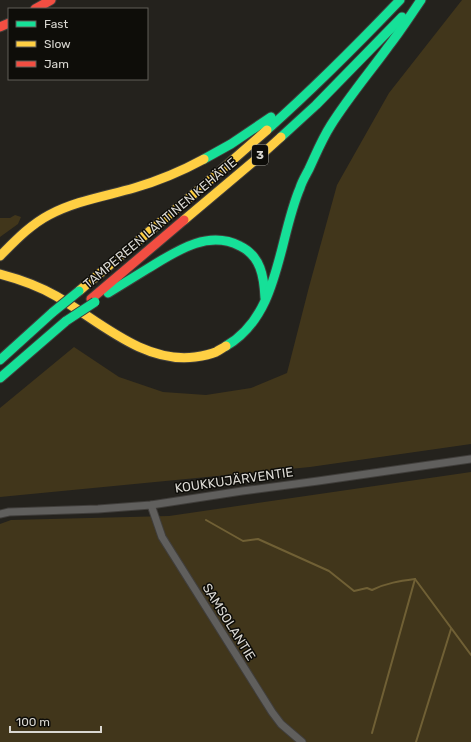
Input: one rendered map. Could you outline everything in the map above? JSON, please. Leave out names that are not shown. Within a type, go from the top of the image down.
[{"type":"main road","points":[[37,8],[50,0]]},
{"type":"main road","name":"TAMPEREEN LÄNTINEN KEHÄTIE","points":[[0,360],[53,312],[249,146],[312,89],[400,0]]},
{"type":"main road","name":"TAMPEREEN LÄNTINEN KEHÄTIE","points":[[0,378],[260,156],[316,105],[418,0]]},
{"type":"main road","points":[[0,274],[34,285],[54,294],[127,340],[147,350],[171,357],[189,358],[210,353],[228,346],[248,328],[260,312],[273,282],[299,189],[336,117],[422,0]]},
{"type":"main road","points":[[0,256],[19,238],[46,217],[57,211],[78,203],[159,180],[198,163],[244,136],[312,89]]},
{"type":"main road","points":[[93,300],[180,250],[205,240],[224,240],[232,242],[247,250],[255,258],[262,273],[265,301]]},
{"type":"street","name":"KOUKKUJÄRVENTIE","points":[[0,514],[9,512],[98,509],[151,505],[471,459]]},
{"type":"street","name":"SAMSOLANTIE","points":[[151,505],[162,537],[272,712],[281,724],[302,742]]},
{"type":"shaded area","points":[[462,0],[471,0],[471,444],[310,467],[0,497],[0,408],[74,347],[119,377],[163,392],[206,395],[251,388],[287,373],[337,185],[389,93]]},
{"type":"shaded area","points":[[15,215],[21,217],[18,224],[0,237],[0,218],[10,218]]},
{"type":"shaded area","points":[[471,472],[471,742],[0,742],[0,524],[11,520],[169,516]]},
{"type":"waterway","points":[[206,520],[243,541],[258,539],[329,571],[354,591],[367,588],[372,590],[388,584],[415,579]]},
{"type":"waterway","points":[[415,579],[471,655]]},
{"type":"waterway","points":[[372,733],[415,579]]},
{"type":"waterway","points":[[416,742],[451,629]]},
{"type":"traffic: fast","points":[[267,130],[368,34],[400,0]]},
{"type":"traffic: fast","points":[[226,346],[244,332],[257,315],[267,296],[275,274],[293,208],[301,185],[328,130],[344,105],[397,36],[421,0]]},
{"type":"traffic: fast","points":[[281,137],[316,105],[402,17]]},
{"type":"traffic: fast","points":[[204,159],[231,144],[271,117]]},
{"type":"traffic: fast","points":[[108,293],[180,250],[203,241],[215,240],[228,241],[240,246],[253,255],[260,268],[264,282],[265,298]]},
{"type":"traffic: fast","points":[[53,312],[79,291]]},
{"type":"traffic: fast","points":[[66,321],[95,302]]},
{"type":"traffic: fast","points":[[0,360],[53,312]]},
{"type":"traffic: fast","points":[[0,378],[66,321]]},
{"type":"traffic: slow","points":[[79,291],[267,130]]},
{"type":"traffic: slow","points":[[184,220],[281,137]]},
{"type":"traffic: slow","points":[[0,256],[29,228],[59,210],[80,202],[152,182],[179,172],[204,159]]},
{"type":"traffic: slow","points":[[0,274],[29,283],[49,292],[122,338],[157,354],[176,357],[195,357],[216,352],[226,346]]},
{"type":"traffic: jam","points":[[37,8],[51,0]]},
{"type":"traffic: jam","points":[[0,27],[8,23]]},
{"type":"traffic: jam","points":[[91,299],[184,220]]}]
